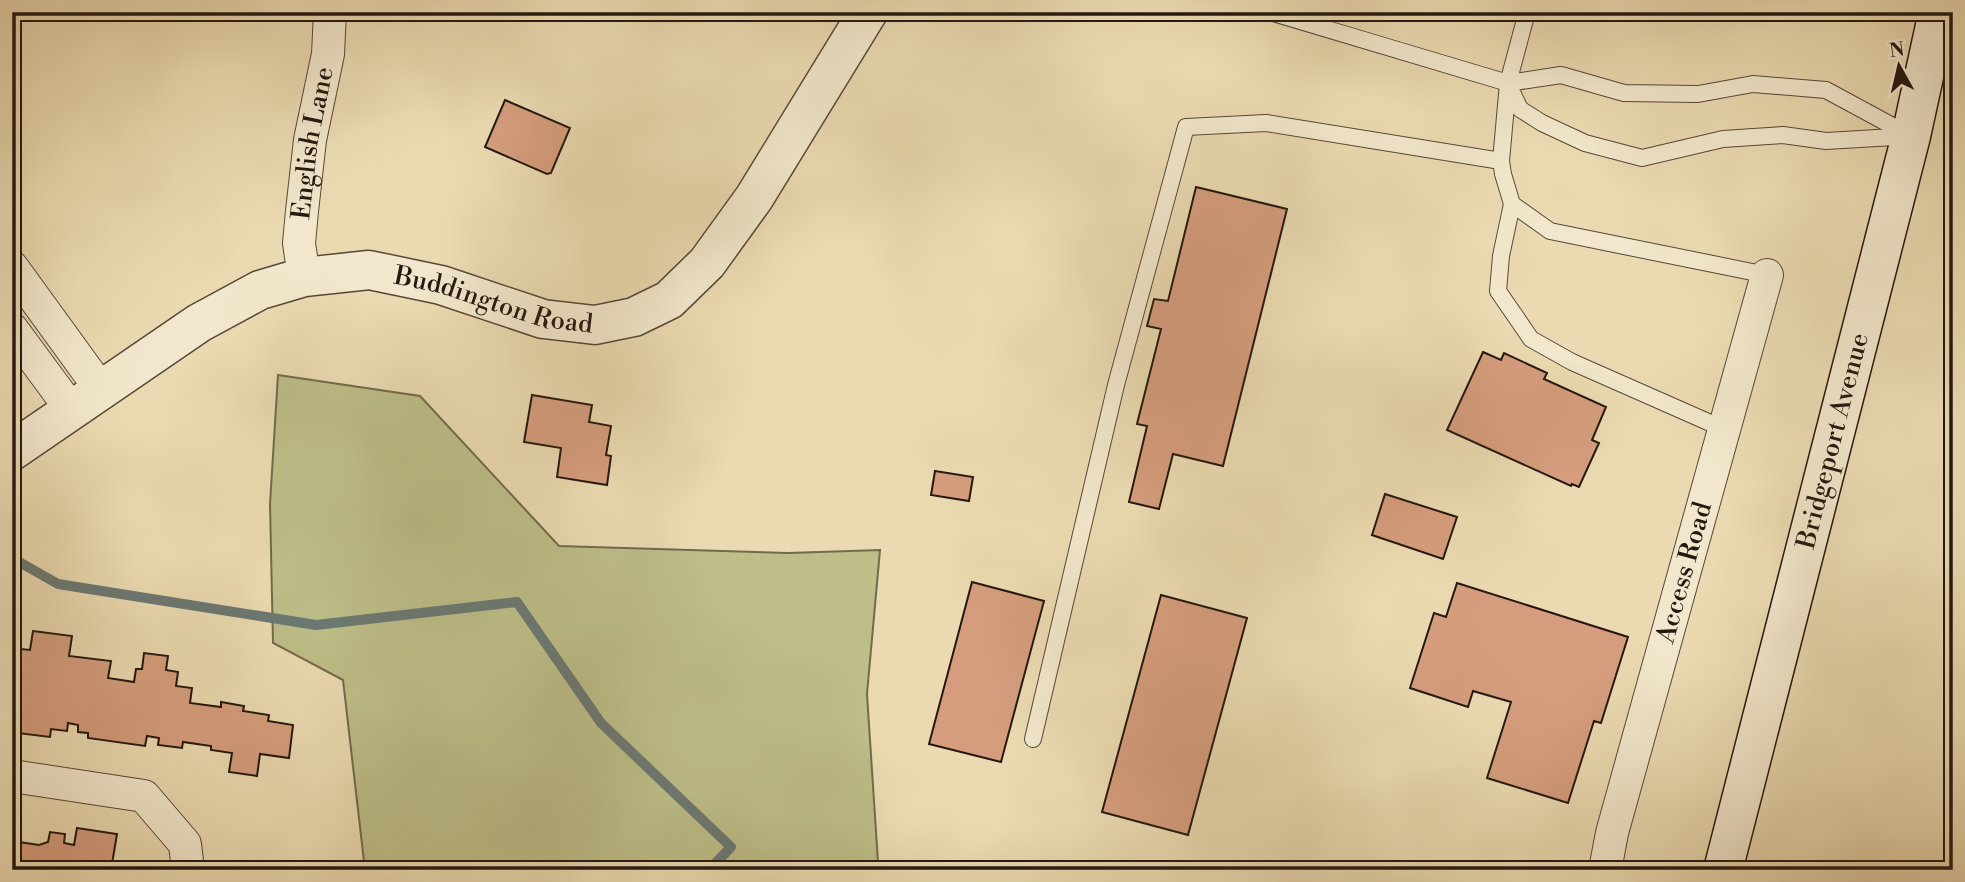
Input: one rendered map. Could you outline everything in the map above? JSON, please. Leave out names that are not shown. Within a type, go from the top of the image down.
[{"type":"street","name":"English Lane","points":[[304,277],[299,243],[302,211],[310,140],[328,54],[330,12]]},
{"type":"street","name":"Buddington Road","points":[[12,451],[199,323],[260,290],[304,277],[369,270],[441,285],[542,319],[594,325],[634,317],[670,300],[707,263],[754,198],[868,12]]},
{"type":"street","name":"Bridgeport Avenue","points":[[1723,870],[1911,136],[1938,12]]},
{"type":"street","points":[[12,267],[86,400]]},
{"type":"street","name":"Access Road","points":[[1605,870],[1612,832],[1767,275]]},
{"type":"street","points":[[12,329],[86,400]]},
{"type":"street","points":[[12,776],[145,796],[185,844],[188,870]]},
{"type":"lane","points":[[1270,12],[1508,83],[1561,75],[1624,93],[1698,94],[1753,84],[1826,90],[1911,136]]},
{"type":"lane","points":[[1527,12],[1508,83],[1501,161],[1512,204],[1501,256],[1498,291],[1531,339],[1572,362],[1724,429]]},
{"type":"lane","points":[[1508,83],[1520,109],[1542,123],[1585,143],[1642,158],[1723,139],[1783,135],[1826,141],[1911,136]]},
{"type":"lane","points":[[1033,739],[1116,385],[1186,127],[1266,123],[1501,161]]},
{"type":"lane","points":[[1512,204],[1550,231],[1767,275]]},
{"type":"green space","points":[[278,375],[420,396],[559,546],[788,553],[880,550],[867,694],[878,862],[1055,870],[365,870],[343,680],[273,643],[270,504]]},
{"type":"building","points":[[505,100],[570,128],[551,173],[547,174],[485,147]]},
{"type":"building","points":[[1196,187],[1287,209],[1223,466],[1173,454],[1159,509],[1129,502],[1147,426],[1137,424],[1161,329],[1147,326],[1154,299],[1168,301]]},
{"type":"building","points":[[1483,352],[1501,360],[1504,353],[1547,373],[1544,379],[1606,407],[1592,440],[1599,443],[1579,487],[1572,484],[1571,486],[1447,430]]},
{"type":"building","points":[[532,395],[592,405],[589,422],[611,426],[606,455],[611,456],[607,485],[557,477],[561,448],[524,442]]},
{"type":"building","points":[[935,471],[973,477],[969,501],[931,495]]},
{"type":"building","points":[[1385,494],[1457,517],[1443,559],[1372,535]]},
{"type":"building","points":[[972,582],[1044,601],[1001,762],[929,744]]},
{"type":"building","points":[[1457,583],[1628,637],[1601,723],[1594,721],[1568,803],[1487,778],[1511,702],[1473,691],[1468,707],[1410,688],[1434,613],[1446,617]]},
{"type":"building","points":[[1161,595],[1247,618],[1188,835],[1102,812]]},
{"type":"building","points":[[33,631],[72,636],[69,656],[111,661],[108,678],[134,682],[136,669],[142,669],[144,653],[168,656],[166,670],[178,672],[176,686],[192,688],[190,703],[221,707],[221,702],[244,706],[243,711],[269,715],[268,721],[293,725],[289,758],[260,754],[257,776],[229,772],[232,753],[211,750],[211,746],[183,742],[182,748],[158,745],[159,738],[147,736],[145,746],[88,738],[88,733],[78,732],[78,725],[68,723],[67,731],[51,729],[50,737],[18,733],[17,742],[12,742],[12,648],[30,650]]},
{"type":"building","points":[[77,828],[117,834],[111,870],[12,870],[12,841],[39,845],[48,842],[50,832],[65,834],[64,843],[74,845]]},
{"type":"waterway","points":[[12,558],[58,584],[316,625],[517,602],[601,723],[731,847],[709,870]]}]
